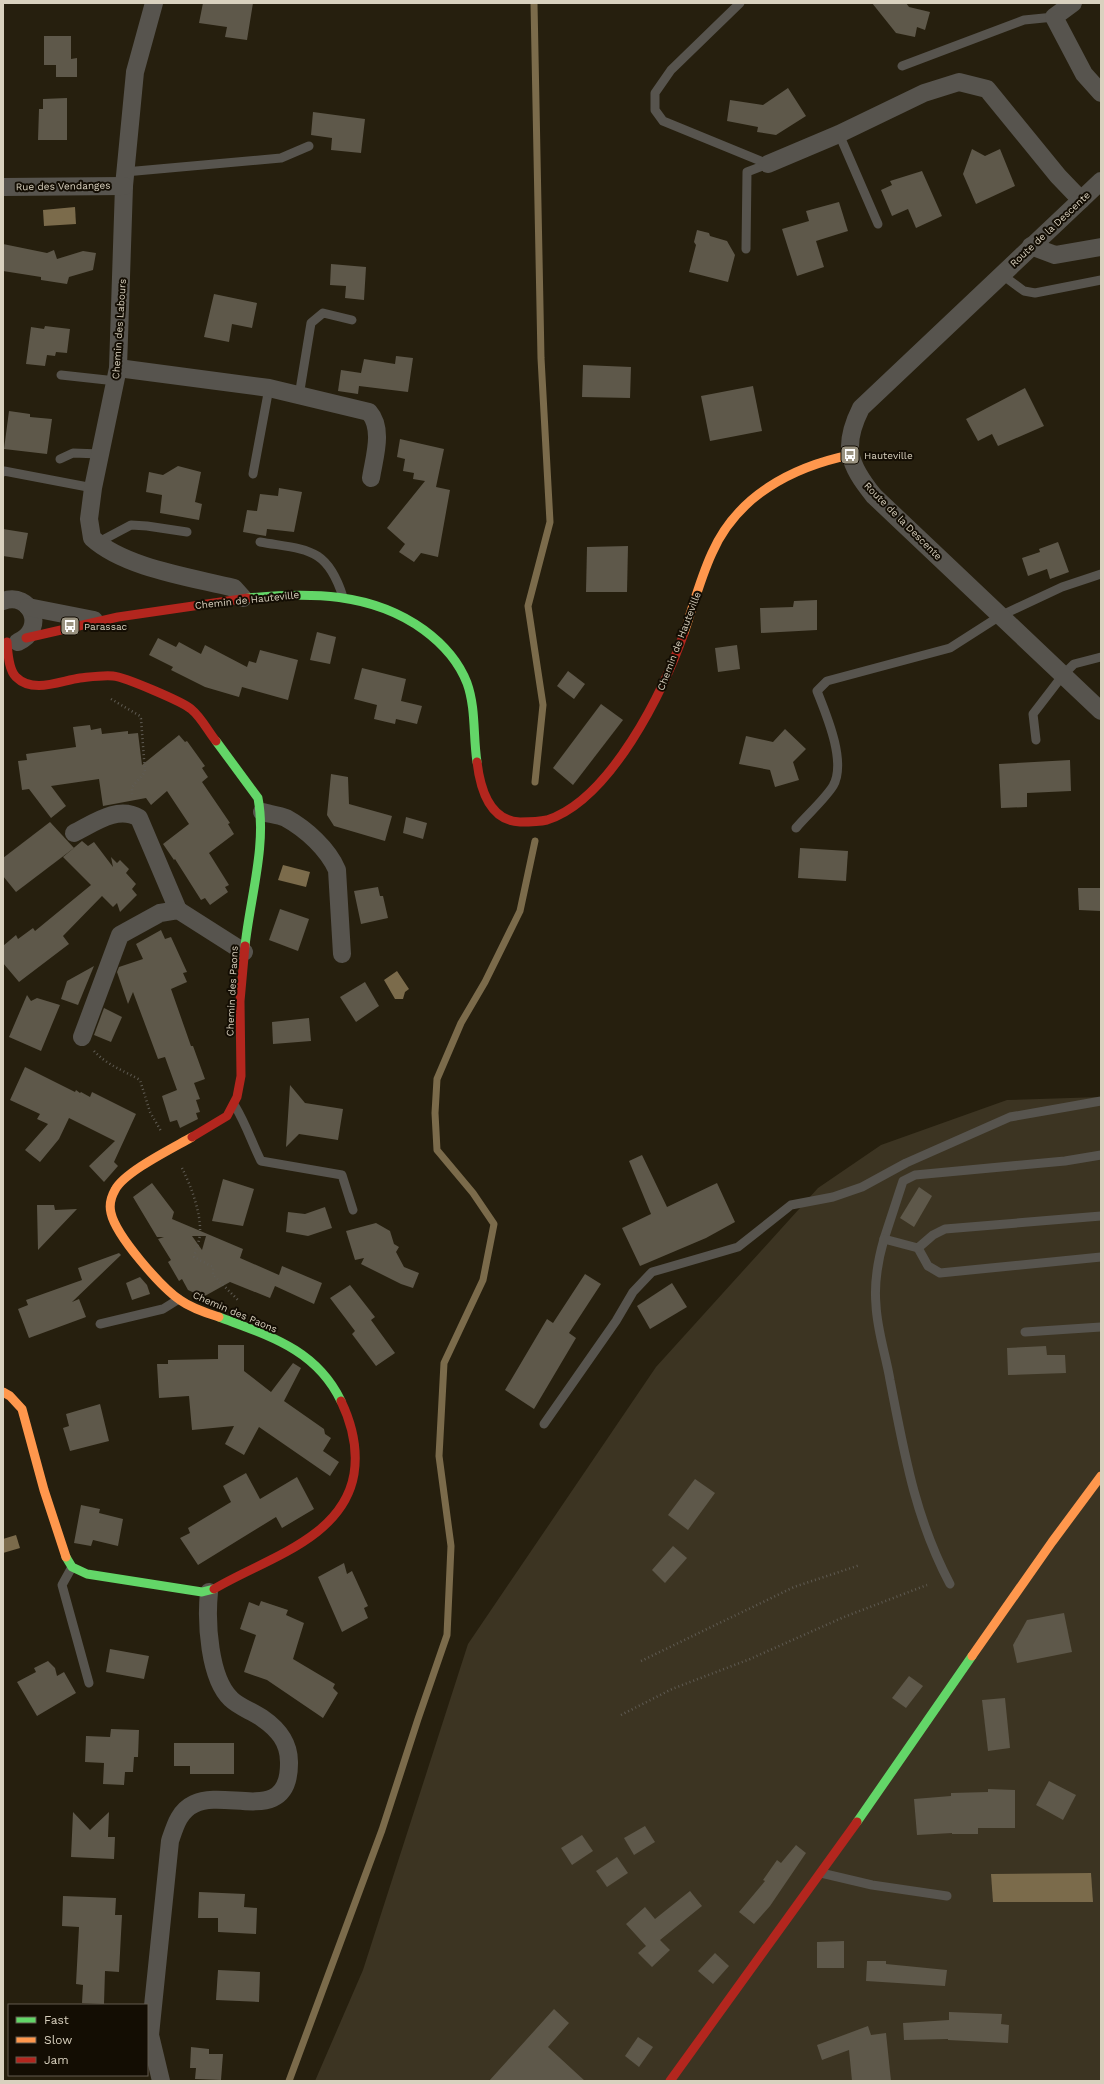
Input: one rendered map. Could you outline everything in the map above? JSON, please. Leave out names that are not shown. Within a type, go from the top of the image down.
[{"type":"street","name":"Chemin des Labours","points":[[97,543],[92,538],[89,519],[93,488],[117,374],[124,179],[136,72],[154,3]]},
{"type":"street","points":[[1073,3],[1054,17],[1084,74],[1101,93]]},
{"type":"street","points":[[768,164],[839,134],[924,94],[959,82],[987,89],[1058,176],[1081,200]]},
{"type":"street","name":"Rue des Vendanges","points":[[3,187],[124,179]]},
{"type":"street","name":"Route de la Descente","points":[[1101,181],[1030,246],[861,408],[852,424],[849,438],[850,455],[859,477],[874,496],[1101,711]]},
{"type":"street","points":[[1030,246],[1055,255],[1101,247]]},
{"type":"street","points":[[117,374],[269,388],[369,412],[374,418],[377,429],[371,478]]},
{"type":"street","name":"Chemin de Hauteville","points":[[26,638],[97,620],[243,598],[302,593],[343,597],[381,606],[422,625],[443,644],[459,668],[469,692],[479,785],[487,801],[499,815],[517,822],[538,822],[572,807],[600,784],[653,708],[672,665],[713,550],[725,527],[746,504],[767,487],[801,468],[832,458],[850,455]]},
{"type":"street","points":[[97,543],[105,549],[138,564],[234,588],[243,598]]},
{"type":"street","name":"Chemin de Hauteville","points":[[3,601],[15,599],[28,607],[97,620]]},
{"type":"street","points":[[5,642],[15,643],[26,638],[33,627],[32,613],[28,607]]},
{"type":"street","name":"Chemin des Paons","points":[[5,642],[8,658],[15,676],[24,682],[34,685],[48,685],[80,678],[114,676],[130,680],[191,710],[202,722],[258,798],[262,812],[253,894],[244,952],[240,1026],[241,1084],[235,1106],[227,1116],[126,1177],[117,1185],[112,1196],[110,1207],[116,1229],[125,1242],[179,1299],[234,1324],[265,1335],[291,1348],[311,1361],[326,1376],[349,1416],[354,1437],[356,1460],[353,1484],[346,1503],[333,1520],[315,1534],[208,1592]]},
{"type":"street","points":[[262,812],[285,818],[325,848],[332,857],[337,870],[342,954]]},
{"type":"street","points":[[74,833],[112,814],[130,813],[139,818],[178,910],[244,952]]},
{"type":"street","points":[[82,1037],[120,935],[160,913],[178,910]]},
{"type":"street","points":[[3,1392],[10,1396],[22,1409],[44,1490],[64,1554],[72,1567],[87,1574],[208,1592],[208,1608],[216,1678],[222,1690],[232,1701],[262,1718],[278,1731],[286,1743],[289,1757],[289,1772],[285,1788],[275,1797],[260,1802],[210,1800],[195,1804],[182,1812],[175,1827],[170,1841],[150,2035],[161,2081]]},
{"type":"street","points":[[670,2081],[821,1873],[1101,1476]]},
{"type":"lane","points":[[740,3],[671,70],[655,93],[655,110],[663,121],[768,164]]},
{"type":"lane","points":[[902,66],[1024,20],[1054,17]]},
{"type":"lane","points":[[839,134],[878,224]]},
{"type":"lane","points":[[124,179],[281,158],[309,146]]},
{"type":"lane","points":[[746,249],[747,172],[768,164]]},
{"type":"lane","points":[[1001,274],[1024,291],[1035,293],[1101,280]]},
{"type":"lane","points":[[299,396],[312,323],[323,313],[352,320]]},
{"type":"lane","points":[[61,375],[117,374]]},
{"type":"lane","points":[[253,474],[269,388]]},
{"type":"lane","points":[[60,459],[73,453],[100,454]]},
{"type":"lane","points":[[3,472],[93,488]]},
{"type":"lane","points":[[97,543],[131,525],[187,532]]},
{"type":"lane","points":[[260,542],[310,551],[327,564],[338,580],[343,597]]},
{"type":"lane","points":[[796,828],[833,786],[838,765],[832,731],[817,691],[827,681],[950,648],[1000,616],[1062,587],[1101,574]]},
{"type":"lane","points":[[1036,740],[1033,714],[1063,675],[1074,664],[1101,657]]},
{"type":"lane","points":[[544,1424],[616,1321],[633,1292],[652,1272],[738,1247],[791,1205],[833,1197],[862,1187],[918,1157],[1010,1117],[1101,1101]]},
{"type":"lane","points":[[235,1106],[244,1121],[261,1162],[342,1175],[353,1210]]},
{"type":"lane","points":[[950,1584],[933,1553],[917,1506],[902,1441],[876,1305],[878,1262],[903,1181],[916,1175],[1065,1161],[1101,1155]]},
{"type":"lane","points":[[918,1248],[932,1235],[945,1229],[1101,1216]]},
{"type":"lane","points":[[884,1239],[918,1248],[928,1266],[940,1273],[1101,1257]]},
{"type":"lane","points":[[100,1324],[163,1309],[179,1299]]},
{"type":"lane","points":[[1025,1332],[1101,1327]]},
{"type":"lane","points":[[1088,1493],[1098,1499]]},
{"type":"lane","points":[[72,1567],[62,1585],[89,1683]]},
{"type":"lane","points":[[821,1873],[872,1885],[947,1896]]},
{"type":"path","points":[[109,699],[140,716],[141,719],[145,772],[132,787],[130,813]]},
{"type":"path","points":[[82,1037],[104,1062],[124,1070],[140,1080],[150,1112],[187,1177],[198,1213],[200,1233],[194,1257],[214,1267],[214,1275],[246,1308],[234,1324]]},
{"type":"path","points":[[641,1662],[794,1587],[860,1565]]},
{"type":"path","points":[[621,1715],[672,1689],[750,1659],[844,1617],[927,1585]]},
{"type":"shaded area","points":[[75,207],[76,224],[44,226],[43,210]]},
{"type":"shaded area","points":[[283,865],[310,872],[306,887],[278,880]]},
{"type":"shaded area","points":[[397,971],[409,989],[405,992],[403,999],[395,999],[384,980]]},
{"type":"shaded area","points":[[1101,1097],[1101,2081],[315,2081],[363,1970],[468,1644],[656,1367],[818,1188],[881,1145],[1007,1100]]},
{"type":"shaded area","points":[[16,1535],[20,1548],[3,1553],[3,1539]]},
{"type":"shaded area","points":[[1091,1873],[1093,1902],[993,1902],[991,1874]]},
{"type":"building","points":[[203,3],[253,3],[247,40],[225,37],[227,27],[199,23]]},
{"type":"building","points":[[872,3],[906,3],[909,7],[930,12],[925,30],[917,27],[915,37],[896,33]]},
{"type":"building","points":[[44,36],[71,36],[71,59],[77,58],[77,77],[56,77],[56,65],[44,65]]},
{"type":"building","points":[[788,88],[806,116],[776,135],[757,132],[758,127],[727,121],[730,100],[763,105]]},
{"type":"building","points":[[67,98],[67,140],[38,140],[39,109],[43,109],[43,99]]},
{"type":"building","points":[[313,112],[365,119],[361,153],[331,150],[332,138],[311,135]]},
{"type":"building","points":[[972,149],[985,156],[1000,149],[1015,186],[976,204],[963,174]]},
{"type":"building","points":[[922,171],[942,216],[916,228],[908,209],[892,216],[881,190],[892,185],[890,181]]},
{"type":"building","points":[[839,202],[848,231],[816,241],[824,267],[797,276],[782,229],[809,221],[806,211]]},
{"type":"building","points":[[697,230],[709,233],[710,236],[727,241],[735,255],[728,282],[689,272],[696,245],[694,242]]},
{"type":"building","points":[[3,244],[47,253],[54,250],[57,259],[83,251],[96,253],[93,270],[69,277],[67,284],[41,280],[41,277],[3,271]]},
{"type":"building","points":[[331,264],[366,267],[364,300],[345,298],[346,286],[330,285]]},
{"type":"building","points":[[214,294],[257,303],[252,328],[232,324],[229,342],[204,337]]},
{"type":"building","points":[[45,326],[70,329],[67,353],[56,352],[55,356],[47,355],[45,366],[26,364],[31,327],[44,329]]},
{"type":"building","points":[[396,356],[413,358],[408,392],[359,386],[358,394],[338,391],[341,370],[361,373],[364,359],[395,364]]},
{"type":"building","points":[[583,365],[631,367],[630,398],[582,397]]},
{"type":"building","points":[[753,386],[762,431],[710,441],[701,396]]},
{"type":"building","points":[[1025,388],[1044,426],[998,446],[992,434],[978,441],[966,419]]},
{"type":"building","points":[[9,411],[30,414],[30,417],[52,419],[47,454],[4,449]]},
{"type":"building","points":[[400,439],[444,449],[436,487],[450,490],[438,557],[421,553],[414,562],[399,552],[405,544],[387,528],[425,481],[413,479],[414,473],[403,471],[405,459],[397,457]]},
{"type":"building","points":[[178,466],[201,472],[195,502],[202,504],[199,520],[160,513],[162,495],[146,492],[149,472],[163,475]]},
{"type":"building","points":[[279,488],[302,492],[294,532],[267,529],[266,536],[243,532],[247,510],[257,511],[260,494],[278,496]]},
{"type":"building","points":[[3,529],[28,533],[23,559],[3,556]]},
{"type":"building","points":[[1058,542],[1069,572],[1050,579],[1047,569],[1028,576],[1022,558],[1040,552],[1039,549]]},
{"type":"building","points":[[628,546],[627,592],[586,592],[587,547]]},
{"type":"building","points":[[817,600],[817,630],[761,633],[760,608],[793,607],[794,601]]},
{"type":"building","points":[[317,632],[336,637],[330,664],[310,660]]},
{"type":"building","points":[[158,638],[176,647],[179,642],[201,654],[205,645],[247,667],[249,661],[256,663],[260,650],[298,660],[288,700],[242,687],[239,697],[205,687],[171,670],[173,667],[149,655]]},
{"type":"building","points":[[737,645],[740,669],[718,672],[715,648]]},
{"type":"building","points":[[362,668],[406,679],[401,701],[422,706],[417,724],[396,719],[395,724],[374,719],[377,705],[354,699]]},
{"type":"building","points":[[568,671],[585,684],[574,699],[557,686]]},
{"type":"building","points":[[601,704],[623,720],[573,785],[553,768]]},
{"type":"building","points":[[90,725],[91,730],[101,728],[102,734],[128,731],[128,734],[138,733],[142,765],[179,735],[185,742],[187,741],[205,766],[202,768],[208,777],[202,782],[230,823],[228,824],[234,834],[209,853],[229,885],[225,887],[228,892],[210,905],[205,898],[201,900],[175,859],[174,860],[163,844],[189,824],[167,791],[151,805],[146,798],[103,806],[99,779],[51,786],[66,806],[51,818],[29,789],[22,790],[18,761],[27,760],[26,754],[76,747],[73,727]]},
{"type":"building","points":[[785,729],[806,749],[793,762],[799,780],[775,787],[770,770],[739,764],[746,736],[773,742]]},
{"type":"building","points":[[1070,760],[1071,791],[1027,793],[1027,807],[1001,808],[999,764]]},
{"type":"building","points":[[331,774],[348,777],[349,804],[392,816],[385,841],[334,826],[327,815]]},
{"type":"building","points":[[406,817],[427,823],[423,839],[403,833]]},
{"type":"building","points":[[50,822],[74,848],[16,892],[3,876],[3,858]]},
{"type":"building","points":[[82,841],[88,846],[94,842],[113,867],[111,857],[117,863],[120,860],[129,869],[126,873],[136,884],[132,889],[137,895],[120,912],[117,903],[113,907],[102,896],[63,936],[69,944],[19,982],[3,963],[3,946],[16,935],[18,939],[33,928],[35,931],[91,885],[63,857]]},
{"type":"building","points":[[800,848],[848,851],[846,881],[798,878]]},
{"type":"building","points":[[378,887],[380,896],[383,896],[388,918],[361,924],[354,891]]},
{"type":"building","points":[[1078,888],[1101,888],[1101,911],[1079,910]]},
{"type":"building","points":[[280,909],[309,919],[298,951],[269,940]]},
{"type":"building","points":[[161,930],[165,939],[171,937],[187,972],[183,973],[187,982],[171,989],[191,1046],[193,1046],[205,1079],[194,1083],[200,1099],[196,1100],[200,1112],[196,1113],[198,1119],[180,1128],[177,1120],[170,1122],[162,1096],[177,1090],[165,1057],[158,1059],[133,992],[128,1004],[117,972],[119,967],[143,959],[136,944]]},
{"type":"building","points":[[94,966],[78,1005],[61,999],[67,981]]},
{"type":"building","points":[[365,982],[379,1006],[356,1022],[340,997]]},
{"type":"building","points":[[27,995],[31,1001],[37,998],[60,1005],[41,1051],[9,1037]]},
{"type":"building","points":[[104,1008],[122,1017],[111,1042],[94,1035]]},
{"type":"building","points":[[309,1018],[311,1041],[273,1044],[272,1022]]},
{"type":"building","points":[[25,1067],[75,1092],[76,1090],[90,1097],[92,1092],[136,1114],[114,1162],[118,1166],[104,1182],[89,1166],[115,1141],[69,1118],[59,1139],[40,1162],[25,1150],[48,1124],[37,1119],[40,1114],[10,1100]]},
{"type":"building","points":[[290,1085],[305,1103],[343,1109],[338,1140],[299,1134],[286,1147]]},
{"type":"building","points":[[642,1155],[667,1207],[717,1183],[735,1222],[706,1238],[640,1266],[622,1228],[651,1214],[629,1161]]},
{"type":"building","points":[[223,1179],[254,1189],[243,1226],[212,1221]]},
{"type":"building","points":[[152,1183],[174,1212],[172,1219],[243,1249],[240,1258],[279,1275],[282,1266],[322,1283],[314,1304],[275,1286],[270,1298],[230,1282],[203,1297],[188,1290],[182,1279],[179,1281],[168,1262],[171,1260],[158,1239],[164,1237],[157,1237],[133,1197]],"holes":[[[192,1236],[206,1236],[202,1250]]]},
{"type":"building","points":[[919,1187],[932,1196],[914,1227],[900,1218]]},
{"type":"building","points":[[37,1205],[54,1205],[55,1210],[77,1209],[38,1250]]},
{"type":"building","points":[[325,1207],[332,1228],[308,1236],[286,1232],[288,1212],[305,1214]]},
{"type":"building","points":[[376,1223],[390,1231],[394,1244],[399,1247],[396,1252],[404,1267],[419,1273],[413,1288],[401,1284],[361,1264],[364,1258],[355,1260],[346,1231]]},
{"type":"building","points":[[119,1253],[121,1255],[72,1302],[79,1299],[86,1317],[29,1338],[18,1309],[28,1305],[26,1300],[82,1280],[78,1268]]},
{"type":"building","points":[[585,1274],[601,1284],[569,1333],[576,1338],[534,1409],[505,1390],[547,1319],[553,1323]]},
{"type":"building","points":[[140,1277],[147,1285],[150,1294],[132,1300],[126,1283]]},
{"type":"building","points":[[672,1283],[687,1307],[650,1329],[637,1306]]},
{"type":"building","points":[[350,1285],[375,1317],[371,1320],[395,1353],[376,1366],[352,1334],[355,1331],[330,1298]]},
{"type":"building","points":[[218,1345],[244,1345],[244,1371],[271,1392],[293,1363],[301,1368],[284,1401],[324,1429],[325,1434],[331,1438],[323,1451],[339,1462],[330,1476],[259,1427],[244,1455],[225,1444],[234,1426],[192,1430],[189,1396],[159,1398],[157,1364],[168,1364],[168,1360],[218,1359]]},
{"type":"building","points":[[1046,1346],[1047,1355],[1065,1355],[1066,1373],[1008,1375],[1007,1348]]},
{"type":"building","points":[[100,1404],[109,1441],[70,1451],[63,1428],[69,1426],[66,1414]]},
{"type":"building","points":[[246,1473],[260,1499],[297,1477],[314,1509],[282,1528],[276,1517],[198,1565],[180,1538],[190,1533],[188,1528],[231,1502],[223,1486]]},
{"type":"building","points":[[695,1479],[715,1493],[688,1530],[668,1515]]},
{"type":"building","points":[[81,1505],[100,1509],[99,1513],[123,1519],[118,1546],[93,1540],[91,1546],[74,1543]]},
{"type":"building","points":[[673,1546],[687,1558],[665,1583],[652,1570]]},
{"type":"building","points":[[344,1563],[347,1574],[352,1571],[368,1606],[364,1608],[368,1618],[342,1632],[318,1577]]},
{"type":"building","points":[[261,1601],[288,1610],[286,1615],[304,1623],[293,1659],[335,1684],[333,1688],[338,1693],[323,1718],[267,1680],[244,1672],[256,1635],[240,1629],[249,1602],[259,1606]]},
{"type":"building","points":[[1064,1613],[1072,1652],[1017,1663],[1013,1645],[1027,1620]]},
{"type":"building","points":[[110,1649],[149,1656],[144,1679],[106,1672]]},
{"type":"building","points":[[48,1661],[55,1668],[57,1676],[64,1672],[76,1693],[37,1716],[17,1682],[36,1672],[34,1668]]},
{"type":"building","points":[[909,1676],[923,1686],[906,1708],[892,1698]]},
{"type":"building","points":[[1005,1698],[1010,1748],[988,1751],[982,1700]]},
{"type":"building","points":[[111,1729],[139,1730],[138,1757],[134,1757],[133,1772],[125,1772],[124,1785],[103,1784],[104,1763],[85,1762],[86,1736],[110,1737]]},
{"type":"building","points":[[174,1743],[234,1743],[234,1774],[190,1774],[190,1766],[174,1766]]},
{"type":"building","points":[[1049,1781],[1076,1795],[1063,1820],[1036,1805]]},
{"type":"building","points":[[988,1789],[1015,1790],[1015,1828],[978,1828],[978,1834],[952,1833],[917,1835],[914,1799],[951,1796],[951,1793],[988,1792]]},
{"type":"building","points":[[73,1812],[90,1830],[109,1812],[108,1837],[115,1837],[114,1859],[71,1857]]},
{"type":"building","points":[[645,1826],[655,1842],[634,1855],[624,1838]]},
{"type":"building","points":[[582,1835],[593,1851],[572,1865],[561,1848]]},
{"type":"building","points":[[796,1845],[806,1853],[770,1906],[754,1924],[739,1912],[765,1881],[763,1880],[777,1860],[781,1863]]},
{"type":"building","points":[[617,1857],[628,1873],[607,1887],[596,1871]]},
{"type":"building","points":[[690,1891],[702,1906],[660,1940],[670,1950],[652,1967],[638,1953],[646,1946],[626,1924],[645,1907],[655,1919]]},
{"type":"building","points":[[199,1892],[245,1894],[244,1907],[257,1908],[256,1934],[218,1932],[218,1918],[198,1918]]},
{"type":"building","points":[[63,1896],[116,1898],[115,1915],[122,1915],[119,1972],[105,1971],[104,2004],[82,2003],[83,1985],[76,1984],[79,1927],[62,1926]]},
{"type":"building","points":[[844,1941],[844,1968],[817,1968],[817,1942]]},
{"type":"building","points":[[715,1953],[729,1966],[713,1984],[698,1971]]},
{"type":"building","points":[[867,1961],[886,1961],[886,1964],[947,1970],[945,1986],[866,1981]]},
{"type":"building","points":[[218,1970],[260,1972],[259,2002],[216,2000]]},
{"type":"building","points":[[554,2009],[569,2023],[548,2047],[585,2081],[489,2081]]},
{"type":"building","points":[[949,2012],[1002,2014],[1001,2024],[1009,2025],[1008,2043],[948,2039],[904,2040],[903,2023],[949,2020]]},
{"type":"building","points":[[868,2026],[871,2035],[886,2033],[891,2081],[852,2081],[849,2050],[822,2060],[817,2045]]},
{"type":"building","points":[[638,2037],[653,2047],[639,2067],[625,2056]]},
{"type":"building","points":[[191,2047],[209,2049],[209,2054],[223,2054],[221,2080],[195,2079],[196,2068],[190,2068]]},
{"type":"waterway","points":[[534,3],[541,358],[550,522],[528,606],[543,705],[535,782]]},
{"type":"waterway","points":[[289,2081],[382,1830],[447,1635],[451,1546],[439,1456],[444,1363],[483,1280],[494,1224],[473,1193],[437,1150],[435,1113],[437,1079],[461,1023],[485,982],[520,911],[535,841]]},
{"type":"traffic: fast","points":[[248,598],[317,595],[362,602],[383,608],[404,617],[424,630],[449,653],[459,667],[467,683],[472,702],[477,762]]},
{"type":"traffic: fast","points":[[216,741],[258,798],[260,816],[259,853],[245,946]]},
{"type":"traffic: fast","points":[[219,1317],[273,1338],[305,1357],[331,1383],[341,1401]]},
{"type":"traffic: fast","points":[[66,1557],[72,1567],[87,1574],[202,1592],[214,1589]]},
{"type":"traffic: fast","points":[[857,1822],[972,1656]]},
{"type":"traffic: slow","points":[[684,633],[700,583],[712,553],[723,533],[736,515],[751,500],[787,476],[807,467],[850,455]]},
{"type":"traffic: slow","points":[[192,1137],[138,1168],[120,1183],[115,1190],[111,1201],[110,1210],[115,1223],[130,1247],[162,1284],[184,1303],[219,1317]]},
{"type":"traffic: slow","points":[[3,1392],[10,1396],[22,1409],[44,1490],[66,1557]]},
{"type":"traffic: slow","points":[[972,1656],[1052,1542],[1101,1476]]},
{"type":"traffic: jam","points":[[26,638],[118,617],[248,598]]},
{"type":"traffic: jam","points":[[477,762],[478,772],[484,792],[488,801],[501,816],[509,820],[520,822],[544,821],[570,809],[592,790],[613,767],[632,741],[663,684],[684,633]]},
{"type":"traffic: jam","points":[[7,642],[11,670],[13,674],[23,682],[38,686],[80,678],[109,676],[119,677],[166,696],[191,709],[195,712],[216,741]]},
{"type":"traffic: jam","points":[[192,1137],[227,1116],[237,1097],[241,1076],[240,1001],[245,946]]},
{"type":"traffic: jam","points":[[214,1589],[299,1545],[318,1531],[335,1515],[347,1496],[354,1474],[355,1465],[355,1446],[351,1428],[341,1401]]},
{"type":"traffic: jam","points":[[670,2081],[857,1822]]},
{"type":"place","name":"Hauteville","points":[[850,455]]},
{"type":"place","name":"Parassac","points":[[70,626]]}]
